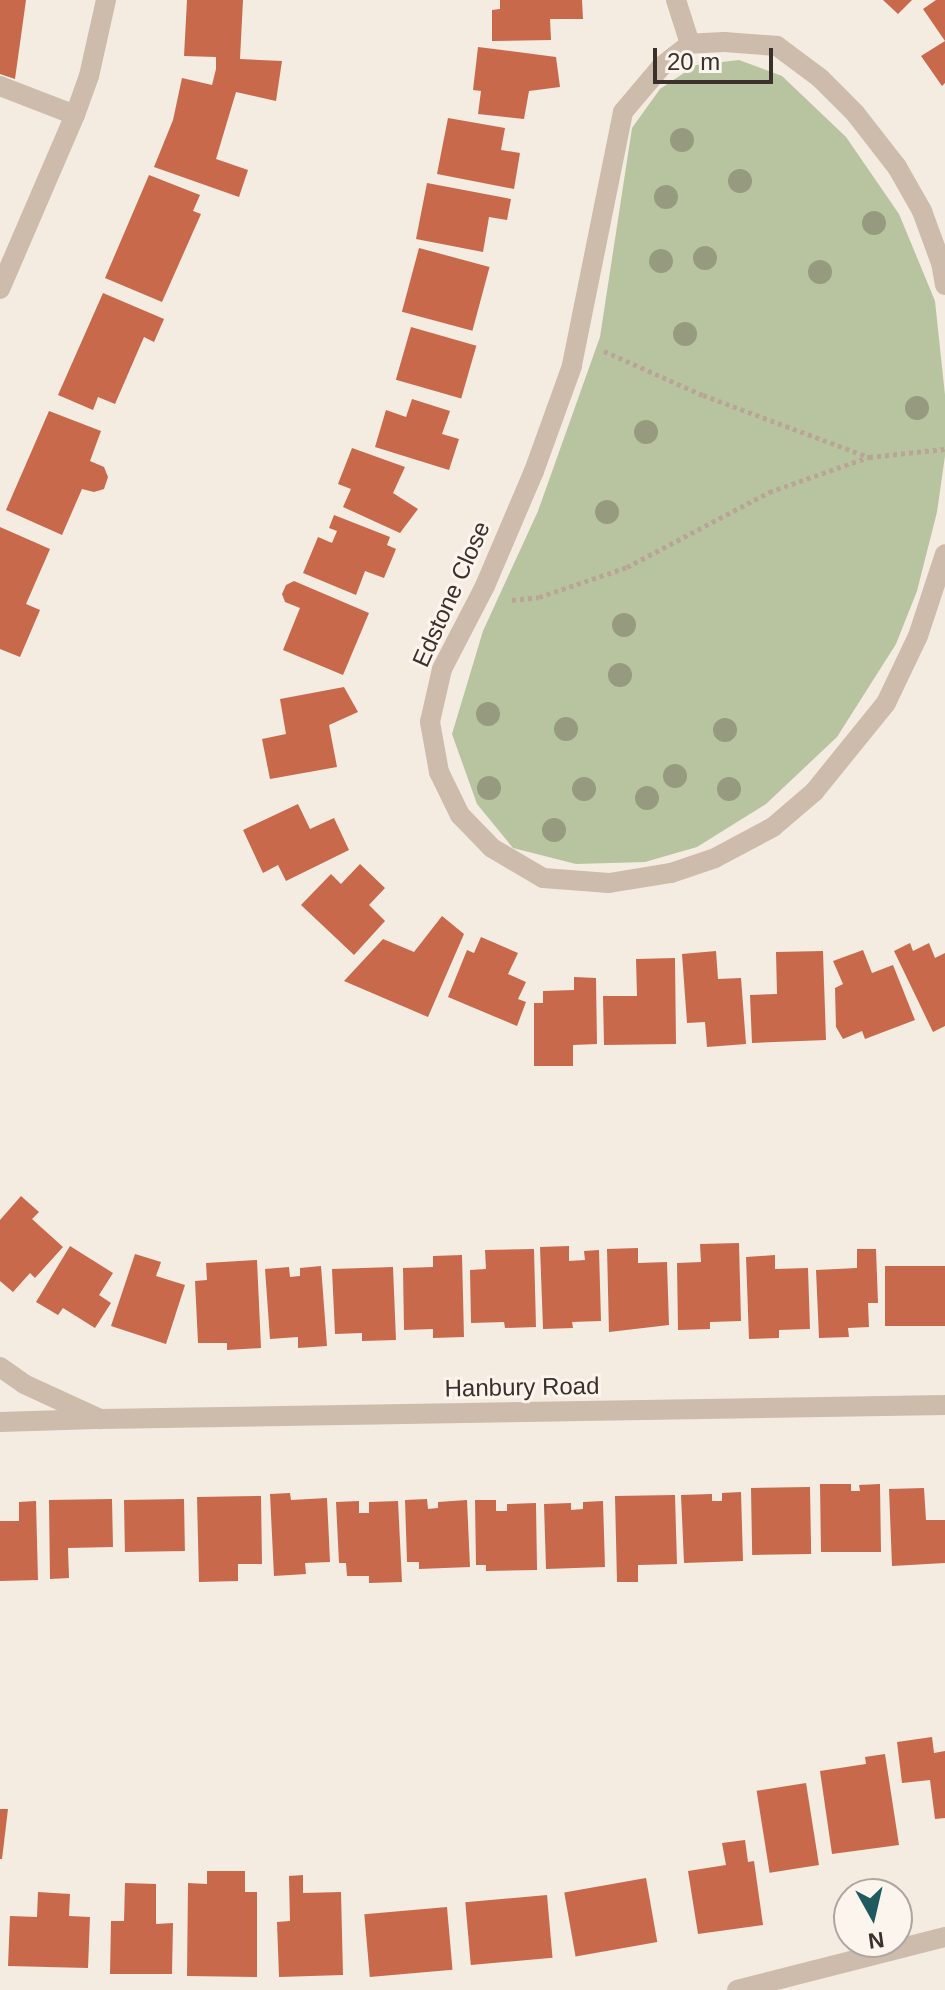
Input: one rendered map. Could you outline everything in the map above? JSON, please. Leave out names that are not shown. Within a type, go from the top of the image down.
[{"type":"street","points":[[0,289],[75,115],[89,76],[106,0]]},
{"type":"street","points":[[676,0],[690,44],[724,42],[777,46],[820,78],[855,113],[897,167],[922,211],[941,263],[945,285]]},
{"type":"street","name":"Edstone Close","points":[[690,44],[661,67],[623,112],[572,366],[534,471],[476,605],[442,669],[430,722],[439,772],[460,815],[492,848],[543,878],[609,883],[671,873],[715,858],[773,827],[814,792],[886,703],[918,636],[945,554]]},
{"type":"street","points":[[0,86],[75,115]]},
{"type":"street","name":"Hanbury Road","points":[[0,1367],[24,1384],[100,1419]]},
{"type":"street","name":"Hanbury Road","points":[[0,1422],[945,1405]]},
{"type":"street","points":[[737,1990],[945,1937]]},
{"type":"path","points":[[578,339],[703,395],[869,457]]},
{"type":"path","points":[[476,605],[539,597],[627,567],[769,492],[869,457],[945,449]]},
{"type":"green space","points":[[739,60],[782,76],[846,137],[899,214],[935,301],[945,395],[945,456],[937,512],[917,591],[896,644],[837,737],[766,804],[697,847],[645,862],[576,864],[513,848],[477,804],[452,734],[483,631],[538,511],[600,337],[632,128],[660,89],[696,65]]},
{"type":"building","points":[[0,0],[26,0],[15,79],[0,74]]},
{"type":"building","points":[[187,0],[243,0],[240,59],[282,61],[276,101],[236,92],[216,159],[248,170],[239,197],[154,167],[173,120],[182,78],[212,85],[216,69],[216,57],[184,56]]},
{"type":"building","points":[[500,0],[582,0],[583,19],[550,19],[551,40],[492,41],[492,10],[500,9]]},
{"type":"building","points":[[883,0],[912,0],[898,14]]},
{"type":"building","points":[[936,0],[945,0],[945,41],[923,9]]},
{"type":"building","points":[[945,41],[945,83],[942,86],[921,56]]},
{"type":"building","points":[[478,47],[556,57],[560,87],[529,91],[524,119],[478,114],[481,91],[473,90]]},
{"type":"building","points":[[448,118],[505,128],[501,150],[520,153],[514,189],[437,174]]},
{"type":"building","points":[[149,175],[200,195],[193,211],[201,214],[162,302],[105,278]]},
{"type":"building","points":[[427,183],[511,199],[507,220],[489,217],[483,252],[416,239]]},
{"type":"building","points":[[419,248],[490,267],[472,331],[402,312]]},
{"type":"building","points":[[103,293],[164,319],[154,342],[144,337],[115,404],[98,397],[93,410],[58,395]]},
{"type":"building","points":[[411,327],[476,346],[461,399],[396,380]]},
{"type":"building","points":[[412,399],[450,411],[442,434],[459,439],[449,470],[375,447],[386,410],[406,417]]},
{"type":"building","points":[[49,411],[101,431],[90,461],[104,467],[108,477],[104,489],[94,492],[82,489],[62,535],[6,510]]},
{"type":"building","points":[[352,448],[405,467],[393,493],[418,509],[400,533],[343,507],[351,489],[338,484]]},
{"type":"building","points":[[334,515],[390,537],[387,545],[396,549],[384,578],[365,571],[356,595],[303,573],[318,537],[332,543],[337,531],[329,528]]},
{"type":"building","points":[[0,527],[50,549],[26,604],[40,610],[20,657],[0,649]]},
{"type":"building","points":[[294,581],[369,613],[343,675],[283,650],[300,608],[285,602],[282,594],[286,585]]},
{"type":"building","points":[[344,687],[358,712],[329,725],[337,767],[270,779],[262,739],[286,734],[280,699]]},
{"type":"building","points":[[298,804],[310,829],[334,818],[349,850],[286,881],[278,865],[263,873],[243,830]]},
{"type":"building","points":[[360,864],[385,888],[369,905],[385,921],[354,955],[301,905],[331,874],[341,884]]},
{"type":"building","points":[[442,916],[464,934],[428,1017],[344,981],[383,939],[414,952]]},
{"type":"building","points":[[481,937],[518,953],[508,974],[526,982],[518,999],[526,1002],[517,1026],[448,997],[467,950],[474,953]]},
{"type":"building","points":[[910,943],[913,951],[929,943],[935,958],[945,953],[945,1026],[933,1032],[894,951]]},
{"type":"building","points":[[863,950],[872,973],[893,965],[915,1020],[865,1039],[862,1031],[843,1039],[836,1027],[835,988],[843,984],[833,961]]},
{"type":"building","points":[[716,951],[718,979],[741,978],[746,1044],[707,1047],[705,1022],[687,1023],[682,954]]},
{"type":"building","points":[[823,951],[826,1040],[752,1043],[750,995],[777,994],[776,952]]},
{"type":"building","points":[[675,958],[676,1044],[604,1045],[603,996],[637,996],[636,959]]},
{"type":"building","points":[[574,977],[596,978],[597,1044],[573,1045],[573,1066],[534,1066],[534,1003],[543,1003],[543,991],[574,990]]},
{"type":"building","points":[[21,1196],[39,1212],[32,1219],[63,1247],[35,1278],[30,1273],[13,1292],[0,1281],[0,1220]]},
{"type":"building","points":[[739,1243],[741,1321],[710,1322],[710,1329],[678,1330],[677,1263],[701,1262],[700,1244]]},
{"type":"building","points":[[70,1246],[113,1273],[99,1295],[111,1303],[95,1328],[63,1308],[58,1315],[36,1302]]},
{"type":"building","points":[[569,1246],[569,1261],[585,1260],[584,1251],[599,1250],[601,1321],[572,1322],[573,1328],[543,1329],[540,1247]]},
{"type":"building","points":[[638,1248],[638,1263],[667,1262],[669,1325],[609,1332],[607,1249]]},
{"type":"building","points":[[534,1249],[536,1327],[505,1328],[504,1322],[471,1323],[470,1270],[486,1269],[485,1250]]},
{"type":"building","points":[[857,1249],[876,1249],[878,1303],[868,1303],[869,1327],[848,1328],[849,1337],[819,1338],[816,1270],[857,1268]]},
{"type":"building","points":[[135,1254],[161,1262],[156,1276],[185,1285],[166,1344],[111,1326]]},
{"type":"building","points":[[462,1255],[464,1337],[433,1338],[433,1329],[404,1330],[403,1268],[433,1267],[433,1256]]},
{"type":"building","points":[[775,1255],[775,1269],[808,1268],[810,1329],[779,1330],[779,1338],[749,1339],[746,1257]]},
{"type":"building","points":[[257,1260],[261,1348],[227,1350],[227,1343],[198,1343],[195,1281],[207,1280],[206,1263]]},
{"type":"building","points":[[321,1266],[327,1346],[298,1348],[298,1337],[270,1339],[265,1269],[289,1267],[290,1277],[300,1276],[300,1268]]},
{"type":"building","points":[[885,1266],[945,1266],[945,1326],[885,1326]]},
{"type":"building","points":[[393,1267],[396,1340],[362,1341],[362,1333],[335,1334],[332,1269]]},
{"type":"building","points":[[820,1484],[851,1484],[851,1491],[860,1491],[859,1485],[880,1484],[881,1552],[821,1552]]},
{"type":"building","points":[[810,1487],[811,1554],[752,1555],[751,1488]]},
{"type":"building","points":[[924,1488],[926,1520],[945,1520],[945,1563],[892,1566],[889,1489]]},
{"type":"building","points":[[741,1492],[743,1561],[684,1563],[681,1495],[712,1494],[712,1501],[722,1501],[722,1493]]},
{"type":"building","points":[[290,1493],[291,1500],[327,1498],[330,1562],[305,1563],[306,1574],[274,1576],[270,1494]]},
{"type":"building","points":[[675,1495],[677,1564],[638,1565],[638,1582],[617,1582],[615,1496]]},
{"type":"building","points":[[261,1496],[262,1564],[238,1564],[238,1581],[199,1582],[197,1497]]},
{"type":"building","points":[[112,1499],[113,1547],[68,1548],[69,1578],[50,1579],[49,1500]]},
{"type":"building","points":[[184,1499],[185,1551],[125,1552],[124,1500]]},
{"type":"building","points":[[427,1499],[428,1509],[438,1508],[438,1502],[467,1500],[470,1567],[419,1569],[419,1562],[407,1562],[405,1500]]},
{"type":"building","points":[[475,1500],[496,1500],[496,1511],[507,1511],[507,1504],[536,1503],[537,1570],[486,1571],[486,1565],[476,1565]]},
{"type":"building","points":[[36,1501],[38,1580],[0,1581],[0,1521],[19,1521],[19,1502]]},
{"type":"building","points":[[359,1501],[359,1513],[369,1513],[369,1502],[398,1501],[402,1582],[369,1583],[369,1576],[347,1576],[346,1563],[339,1563],[336,1502]]},
{"type":"building","points":[[603,1501],[605,1567],[546,1569],[544,1504],[571,1503],[571,1510],[583,1509],[583,1502]]},
{"type":"building","points":[[932,1737],[934,1753],[945,1751],[945,1818],[935,1819],[930,1780],[902,1783],[897,1742]]},
{"type":"building","points":[[885,1754],[899,1845],[832,1854],[820,1771],[866,1764],[865,1757]]},
{"type":"building","points":[[806,1783],[819,1865],[770,1873],[757,1791]]},
{"type":"building","points":[[0,1809],[8,1809],[2,1859],[0,1859]]},
{"type":"building","points":[[745,1840],[748,1862],[754,1861],[763,1925],[698,1934],[688,1871],[726,1865],[722,1843]]},
{"type":"building","points":[[207,1871],[245,1871],[245,1892],[257,1892],[257,1977],[187,1976],[188,1883],[207,1884]]},
{"type":"building","points":[[303,1875],[303,1893],[341,1892],[343,1975],[279,1977],[277,1922],[290,1921],[289,1876]]},
{"type":"building","points":[[646,1878],[657,1942],[576,1956],[564,1892]]},
{"type":"building","points":[[125,1883],[156,1884],[156,1924],[173,1923],[172,1974],[110,1974],[111,1921],[124,1921]]},
{"type":"building","points":[[38,1892],[70,1894],[69,1916],[90,1917],[88,1968],[8,1966],[10,1916],[37,1917]]},
{"type":"building","points":[[547,1895],[552,1958],[471,1965],[465,1902]]},
{"type":"building","points":[[447,1907],[452,1970],[370,1977],[364,1914]]}]
